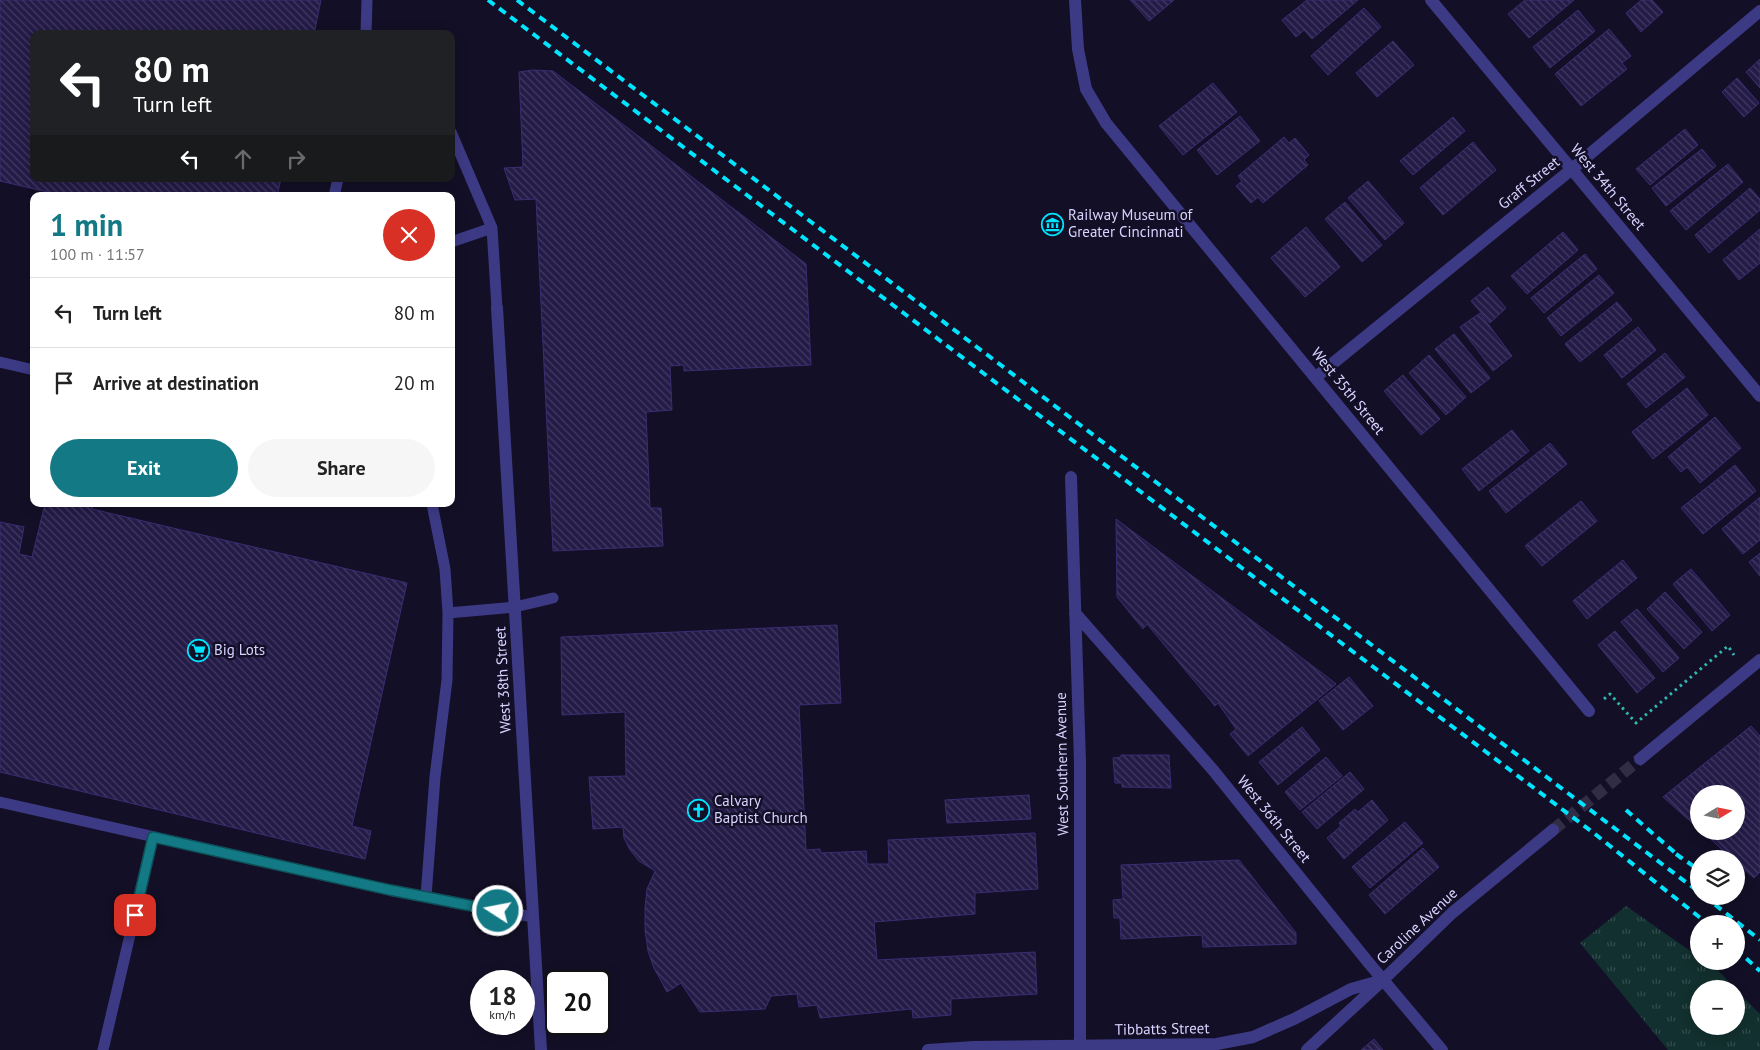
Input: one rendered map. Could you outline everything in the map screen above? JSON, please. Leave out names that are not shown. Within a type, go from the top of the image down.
[{"type":"street","name":"West 35th Street","points":[[1075,0],[1078,49],[1086,89],[1106,123],[1589,711]]},
{"type":"street","name":"West 34th Street","points":[[1431,0],[1760,396]]},
{"type":"street","name":"Graff Street","points":[[1316,378],[1572,169],[1760,11]]},
{"type":"street","name":"West 38th Street","points":[[497,308],[541,1050]]},
{"type":"street","name":"West Southern Avenue","points":[[1071,477],[1080,762],[1080,1048]]},
{"type":"street","name":"West 36th Street","points":[[1075,613],[1213,770],[1442,1050]]},
{"type":"street","points":[[1640,759],[1760,660]]},
{"type":"street","name":"Caroline Avenue","points":[[1307,1050],[1452,913],[1553,830]]},
{"type":"street","name":"Tibbatts Street","points":[[928,1050],[974,1047],[1219,1047],[1253,1038],[1351,989],[1383,980]]},
{"type":"lane","points":[[366,30],[367,0]]},
{"type":"lane","points":[[455,141],[492,228],[497,308]]},
{"type":"lane","points":[[455,241],[492,228]]},
{"type":"lane","points":[[0,362],[30,369]]},
{"type":"lane","points":[[426,896],[435,776],[447,680],[448,613],[445,569],[433,507]]},
{"type":"lane","points":[[448,613],[515,607],[552,598]]},
{"type":"lane","points":[[0,802],[370,886],[533,917]]},
{"type":"lane","points":[[103,1050],[153,837]]},
{"type":"path","points":[[1589,711],[1610,694],[1636,723],[1714,658]]},
{"type":"green space","points":[[1626,906],[1690,951],[1690,970],[1717,970],[1727,980],[1690,980],[1690,1035],[1745,1035],[1745,999],[1760,1014],[1760,1050],[1668,1050],[1580,943]]},
{"type":"building","points":[[0,0],[321,0],[315,30],[30,30],[30,182],[280,182],[278,192],[48,192],[0,181]]},
{"type":"building","points":[[1130,0],[1174,0],[1149,21]]},
{"type":"building","points":[[1307,0],[1358,0],[1312,39],[1304,30],[1296,37],[1282,20]]},
{"type":"building","points":[[1525,0],[1574,0],[1529,38],[1508,14]]},
{"type":"building","points":[[1641,0],[1652,0],[1663,12],[1641,32],[1626,13]]},
{"type":"building","points":[[1364,8],[1381,27],[1328,75],[1311,56]]},
{"type":"building","points":[[1578,10],[1595,31],[1550,68],[1533,47]]},
{"type":"building","points":[[1609,29],[1631,56],[1622,63],[1627,69],[1581,106],[1555,74]]},
{"type":"building","points":[[1393,41],[1414,65],[1377,97],[1356,73]]},
{"type":"building","points":[[1760,59],[1760,88],[1746,72]]},
{"type":"building","points":[[533,70],[553,71],[806,264],[811,365],[684,371],[684,365],[670,366],[672,410],[646,412],[650,508],[661,508],[663,546],[553,551],[536,199],[515,200],[504,168],[523,167],[519,72]]},
{"type":"building","points":[[1737,78],[1759,103],[1744,117],[1722,92]]},
{"type":"building","points":[[1213,83],[1237,112],[1183,155],[1159,126]]},
{"type":"building","points":[[1240,116],[1260,141],[1217,175],[1197,150]]},
{"type":"building","points":[[1453,117],[1465,131],[1413,175],[1400,161]]},
{"type":"building","points":[[1685,129],[1698,145],[1650,185],[1636,169]]},
{"type":"building","points":[[1284,137],[1289,143],[1295,138],[1309,155],[1304,160],[1308,165],[1263,203],[1258,197],[1251,203],[1236,186],[1242,181],[1238,176]]},
{"type":"building","points":[[1473,142],[1496,170],[1443,215],[1420,188]]},
{"type":"building","points":[[1702,149],[1716,166],[1666,206],[1652,188]]},
{"type":"building","points":[[1728,164],[1743,182],[1686,230],[1670,211]]},
{"type":"building","points":[[1368,181],[1404,223],[1385,240],[1348,198]]},
{"type":"building","points":[[1750,188],[1760,199],[1760,210],[1709,253],[1695,235]]},
{"type":"building","points":[[1345,202],[1382,245],[1362,262],[1325,219]]},
{"type":"building","points":[[1306,227],[1340,267],[1305,297],[1271,258]]},
{"type":"building","points":[[1760,229],[1760,263],[1739,280],[1723,260]]},
{"type":"building","points":[[1563,232],[1578,250],[1527,294],[1511,276]]},
{"type":"building","points":[[1585,254],[1597,269],[1544,313],[1531,298]]},
{"type":"building","points":[[1599,275],[1614,293],[1561,336],[1547,318]]},
{"type":"building","points":[[1488,287],[1506,308],[1490,323],[1471,301]]},
{"type":"building","points":[[1617,302],[1632,320],[1580,362],[1565,344]]},
{"type":"building","points":[[1480,313],[1512,356],[1493,371],[1460,327]]},
{"type":"building","points":[[1638,327],[1656,350],[1622,378],[1604,355]]},
{"type":"building","points":[[1454,334],[1490,378],[1471,393],[1435,349]]},
{"type":"building","points":[[1665,353],[1685,377],[1646,408],[1627,384]]},
{"type":"building","points":[[1429,355],[1466,397],[1446,415],[1409,373]]},
{"type":"building","points":[[1403,375],[1440,419],[1421,435],[1384,391]]},
{"type":"building","points":[[1687,388],[1708,415],[1653,459],[1632,432]]},
{"type":"building","points":[[1715,417],[1741,448],[1700,483],[1687,467],[1681,472],[1668,457]]},
{"type":"building","points":[[1512,430],[1529,451],[1479,491],[1462,469]]},
{"type":"building","points":[[1550,443],[1567,464],[1506,513],[1489,491]]},
{"type":"building","points":[[1735,465],[1756,491],[1703,534],[1681,508]]},
{"type":"building","points":[[1760,497],[1760,540],[1743,554],[1722,529]]},
{"type":"building","points":[[1581,501],[1597,521],[1542,566],[1525,546]]},
{"type":"building","points":[[44,507],[92,507],[92,509],[407,583],[352,826],[371,831],[365,859],[0,772],[0,522],[24,527],[19,554],[32,557]]},
{"type":"building","points":[[1116,519],[1336,684],[1248,756],[1230,734],[1236,729],[1218,703],[1215,706],[1147,624],[1143,629],[1117,597]]},
{"type":"building","points":[[1760,553],[1760,576],[1749,562]]},
{"type":"building","points":[[1623,560],[1637,578],[1587,619],[1573,601]]},
{"type":"building","points":[[1691,569],[1730,615],[1712,631],[1673,584]]},
{"type":"building","points":[[1665,592],[1702,632],[1684,649],[1647,609]]},
{"type":"building","points":[[1637,609],[1679,658],[1663,672],[1621,622]]},
{"type":"building","name":"Calvary Baptist Church","points":[[837,625],[841,703],[799,705],[806,850],[820,849],[821,853],[866,851],[867,864],[889,864],[888,840],[1035,833],[1038,889],[975,893],[975,914],[874,922],[877,960],[1035,952],[1037,994],[951,999],[951,1015],[913,1018],[912,1009],[820,1018],[817,1005],[799,1007],[797,994],[771,996],[765,1009],[700,1012],[681,983],[667,992],[654,968],[648,951],[645,930],[647,889],[655,871],[639,861],[630,850],[624,838],[623,827],[593,829],[589,777],[626,776],[625,712],[562,715],[561,637]]},
{"type":"building","points":[[1615,631],[1655,678],[1637,693],[1598,645]]},
{"type":"building","points":[[1349,677],[1373,706],[1343,730],[1319,701]]},
{"type":"building","points":[[1751,726],[1760,736],[1760,872],[1754,878],[1745,870],[1745,850],[1722,850],[1712,840],[1745,840],[1745,785],[1690,785],[1690,821],[1663,797]]},
{"type":"building","points":[[1302,727],[1320,750],[1278,785],[1259,762]]},
{"type":"building","points":[[1121,755],[1169,755],[1171,788],[1122,787],[1122,783],[1115,783],[1113,758],[1121,757]]},
{"type":"building","points":[[1326,757],[1342,776],[1300,810],[1285,792]]},
{"type":"building","points":[[1350,772],[1364,789],[1317,829],[1302,812]]},
{"type":"building","points":[[1029,795],[1031,819],[947,823],[945,800]]},
{"type":"building","points":[[1372,800],[1388,820],[1344,859],[1327,838],[1341,826],[1339,823],[1355,809],[1358,812]]},
{"type":"building","points":[[1405,822],[1423,843],[1370,888],[1352,867]]},
{"type":"building","points":[[1423,848],[1439,867],[1385,914],[1369,895]]},
{"type":"building","points":[[1239,860],[1296,933],[1296,944],[1203,947],[1202,935],[1121,939],[1120,918],[1114,918],[1113,900],[1123,899],[1121,865]]},
{"type":"building","points":[[1374,1039],[1383,1050],[1361,1050]]},
{"type":"tunnel","points":[[1553,830],[1640,759]]},
{"type":"railway","points":[[488,0],[1595,834],[1697,915]]},
{"type":"railway","points":[[517,0],[1690,885]]},
{"type":"railway","points":[[1626,810],[1681,858]]},
{"type":"railway","points":[[1676,854],[1690,864]]},
{"type":"railway","points":[[1715,905],[1760,940]]},
{"type":"railway","points":[[1745,957],[1760,971]]},
{"type":"place","name":"Railway Museum of Greater Cincinnati","points":[[1052,224]]},
{"type":"place","name":"Big Lots","points":[[198,650]]},
{"type":"place","name":"Calvary Baptist Church","points":[[698,810]]},
{"type":"route","points":[[135,915],[153,837],[313,874],[498,911]]}]
